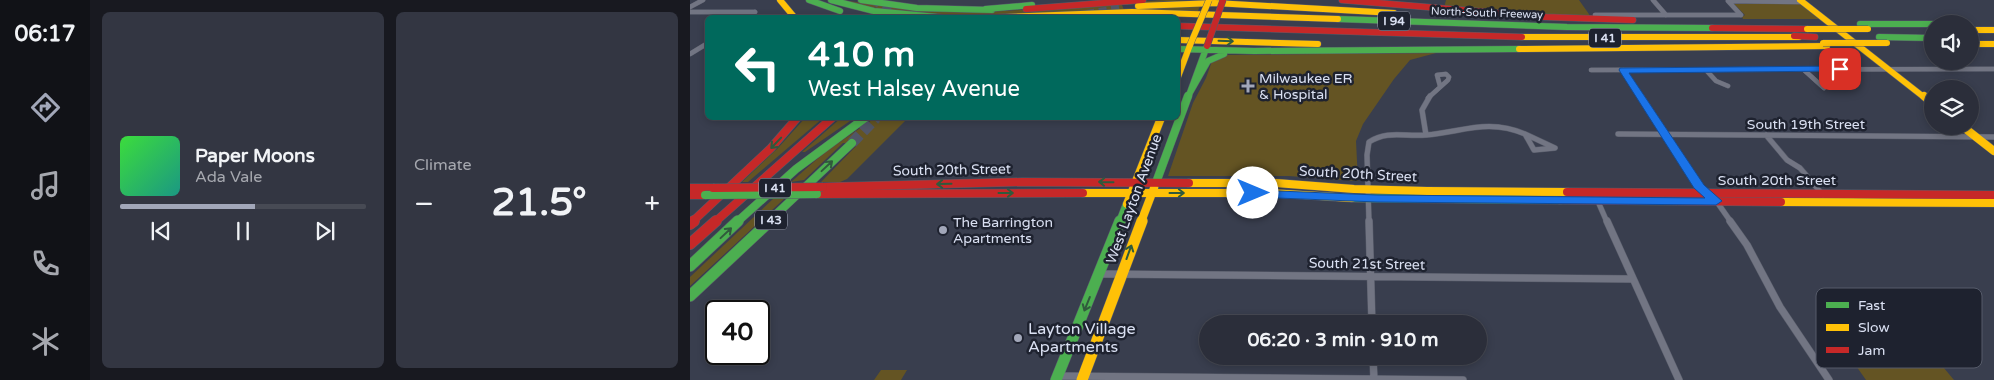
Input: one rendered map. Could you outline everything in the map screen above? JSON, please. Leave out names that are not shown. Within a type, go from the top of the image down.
[{"type":"main road","points":[[780,0],[792,15]]},
{"type":"main road","points":[[798,0],[810,8],[829,15]]},
{"type":"main road","points":[[809,0],[862,15]]},
{"type":"main road","points":[[831,0],[866,10],[912,15]]},
{"type":"main road","points":[[861,0],[936,9],[1013,10],[1144,0]]},
{"type":"main road","points":[[936,9],[1009,8],[1076,0]]},
{"type":"main road","points":[[1180,72],[1209,0]]},
{"type":"main road","name":"West Layton Avenue","points":[[1180,117],[1223,0]]},
{"type":"main road","points":[[1244,0],[1428,15]]},
{"type":"main road","points":[[1342,0],[1546,17],[1670,18]]},
{"type":"main road","points":[[1801,1],[1924,97]]},
{"type":"main road","name":"I 41","points":[[1123,8],[1215,3],[1580,21],[1670,18],[1803,26]]},
{"type":"main road","name":"North-South Freeway","points":[[1056,15],[1132,12],[1567,27],[1864,26],[1924,30]]},
{"type":"main road","name":"North-South Freeway","points":[[1180,18],[1402,27],[1799,37],[1821,42],[1879,37],[1924,38]]},
{"type":"main road","points":[[1864,26],[1924,24]]},
{"type":"main road","points":[[1979,25],[1994,25]]},
{"type":"main road","name":"I 41","points":[[1180,26],[1613,38],[1799,37]]},
{"type":"main road","points":[[1979,30],[1994,30]]},
{"type":"main road","points":[[1411,33],[1433,37],[1502,40],[1924,44]]},
{"type":"main road","points":[[1979,38],[1994,38]]},
{"type":"main road","points":[[1180,40],[1395,46],[1634,48]]},
{"type":"main road","points":[[1188,96],[1208,61],[1227,54],[1254,52],[1634,48],[1821,42]]},
{"type":"main road","points":[[1979,44],[1994,44]]},
{"type":"main road","points":[[1180,50],[1206,48],[1254,52]]},
{"type":"main road","points":[[690,224],[752,166],[795,120]]},
{"type":"main road","name":"I 41","points":[[690,244],[830,120]]},
{"type":"main road","name":"I 41","points":[[690,266],[801,163],[862,120]]},
{"type":"main road","name":"West Layton Avenue","points":[[1057,378],[1160,120]]},
{"type":"main road","name":"West Layton Avenue","points":[[1083,378],[1179,120]]},
{"type":"main road","points":[[1973,135],[1994,151]]},
{"type":"main road","name":"I 43","points":[[690,296],[852,143]]},
{"type":"main road","points":[[690,215],[752,166]]},
{"type":"main road","name":"South 20th Street","points":[[690,195],[881,186],[1022,182],[1293,184],[1368,194]]},
{"type":"main road","points":[[874,194],[881,186]]},
{"type":"main road","name":"South 20th Street","points":[[690,188],[820,190],[874,194],[1288,193],[1596,196],[1716,201],[1994,203]]},
{"type":"main road","name":"South 20th Street","points":[[1596,196],[1706,193],[1994,196]]},
{"type":"street","points":[[690,7],[703,0]]},
{"type":"street","points":[[1653,0],[1670,18]]},
{"type":"street","points":[[1595,15],[1670,18],[1741,15],[1728,1]]},
{"type":"street","points":[[1728,1],[1801,1]]},
{"type":"street","points":[[690,12],[756,12],[753,15]]},
{"type":"street","points":[[690,54],[705,45]]},
{"type":"street","points":[[1591,70],[1992,70]]},
{"type":"street","points":[[1623,70],[1706,193],[1716,201],[1746,245],[1780,307],[1816,361]]},
{"type":"street","points":[[1706,70],[1716,81],[1728,86]]},
{"type":"street","points":[[1804,70],[1824,88]]},
{"type":"street","points":[[1426,134],[1423,106],[1440,86]]},
{"type":"street","points":[[1372,315],[1367,155],[1368,146],[1372,138],[1380,135],[1426,134],[1459,128],[1491,126],[1509,127],[1526,134],[1533,137],[1555,148],[1534,150],[1526,134]]},
{"type":"street","name":"South 19th Street","points":[[1618,134],[1994,137]]},
{"type":"street","points":[[1766,135],[1788,160],[1800,168],[1829,202]]},
{"type":"street","points":[[1596,196],[1679,380]]},
{"type":"street","name":"South 21st Street","points":[[1100,274],[1634,279]]},
{"type":"street","points":[[1373,365],[1374,380]]},
{"type":"street","points":[[1821,368],[1829,380]]},
{"type":"street","points":[[1057,378],[1463,380]]},
{"type":"shaded area","points":[[842,0],[913,10],[964,12],[1166,0],[1186,0],[1122,5],[1124,10],[1200,6],[1198,11],[941,14],[891,10]]},
{"type":"shaded area","points":[[1446,0],[1579,0],[1591,17],[1444,8]]},
{"type":"shaded area","points":[[1734,4],[1801,4],[1820,19],[1743,19],[1742,17],[1745,15]]},
{"type":"shaded area","points":[[1436,53],[1410,60],[1394,79],[1363,124],[1356,141],[1358,181],[1288,176],[1168,176],[1193,103],[1206,78],[1212,61],[1223,55]]},
{"type":"shaded area","points":[[803,120],[821,120],[748,182],[742,182],[778,148]]},
{"type":"shaded area","points":[[839,120],[850,121],[805,152],[802,152]]},
{"type":"shaded area","points":[[872,120],[906,120],[847,179],[840,182],[821,182],[859,143],[843,143],[804,180],[791,182],[825,152]]},
{"type":"shaded area","points":[[773,199],[784,199],[690,286],[690,277]]},
{"type":"shaded area","points":[[1858,368],[1944,368],[1954,380],[1866,380]]},
{"type":"shaded area","points":[[881,370],[907,370],[901,380],[874,380]]},
{"type":"tunnel","points":[[872,0],[889,9],[894,15]]},
{"type":"tunnel","points":[[1080,15],[1123,8]]},
{"type":"tunnel","points":[[852,143],[874,120]]},
{"type":"traffic: fast","points":[[809,0],[840,11]]},
{"type":"traffic: fast","points":[[831,0],[874,11],[916,15]]},
{"type":"traffic: fast","points":[[861,0],[917,8],[992,10]]},
{"type":"traffic: fast","points":[[986,9],[1032,5]]},
{"type":"traffic: fast","points":[[1338,19],[1567,27],[1712,28]]},
{"type":"traffic: fast","points":[[1860,24],[1924,24]]},
{"type":"traffic: fast","points":[[1879,37],[1924,38]]},
{"type":"traffic: fast","points":[[1180,118],[1207,46]]},
{"type":"traffic: fast","points":[[1180,49],[1254,51],[1519,49]]},
{"type":"traffic: fast","points":[[1188,96],[1208,61],[1224,54]]},
{"type":"traffic: fast","points":[[690,266],[796,169],[862,120]]},
{"type":"traffic: fast","points":[[1154,188],[1179,120]]},
{"type":"traffic: fast","points":[[690,296],[852,143]]},
{"type":"traffic: fast","points":[[705,195],[817,194]]},
{"type":"traffic: fast","points":[[1352,198],[1560,200]]},
{"type":"traffic: fast","points":[[1056,380],[1127,204]]},
{"type":"traffic: slow","points":[[780,0],[792,15]]},
{"type":"traffic: slow","points":[[1190,45],[1209,0]]},
{"type":"traffic: slow","points":[[1800,0],[1924,97]]},
{"type":"traffic: slow","points":[[1138,6],[1215,3],[1394,13]]},
{"type":"traffic: slow","points":[[1056,15],[1132,12],[1338,19]]},
{"type":"traffic: slow","points":[[1807,29],[1868,29]]},
{"type":"traffic: slow","points":[[1979,30],[1994,30]]},
{"type":"traffic: slow","points":[[1522,37],[1799,37]]},
{"type":"traffic: slow","points":[[1180,40],[1318,44]]},
{"type":"traffic: slow","points":[[1823,43],[1887,43]]},
{"type":"traffic: slow","points":[[1979,44],[1994,44]]},
{"type":"traffic: slow","points":[[1180,72],[1190,45]]},
{"type":"traffic: slow","points":[[1519,49],[1827,46]]},
{"type":"traffic: slow","points":[[1127,204],[1160,120]]},
{"type":"traffic: slow","points":[[1974,135],[1994,151]]},
{"type":"traffic: slow","points":[[1189,183],[1276,183],[1354,189],[1427,191],[1567,192]]},
{"type":"traffic: slow","points":[[1082,380],[1154,188]]},
{"type":"traffic: slow","points":[[1083,193],[1270,193],[1352,198]]},
{"type":"traffic: slow","points":[[1781,202],[1994,203]]},
{"type":"traffic: jam","points":[[1026,9],[1143,0]]},
{"type":"traffic: jam","points":[[1207,46],[1223,0]]},
{"type":"traffic: jam","points":[[1342,0],[1546,17],[1633,20]]},
{"type":"traffic: jam","points":[[1180,26],[1522,37]]},
{"type":"traffic: jam","points":[[1712,28],[1807,29]]},
{"type":"traffic: jam","points":[[1794,36],[1815,37]]},
{"type":"traffic: jam","points":[[690,224],[771,148],[795,120]]},
{"type":"traffic: jam","points":[[690,244],[830,120]]},
{"type":"traffic: jam","points":[[823,187],[1022,182],[1189,183]]},
{"type":"traffic: jam","points":[[713,188],[823,187]]},
{"type":"traffic: jam","points":[[690,188],[713,188]]},
{"type":"traffic: jam","points":[[1567,192],[1994,195]]},
{"type":"traffic: jam","points":[[817,194],[1083,193]]},
{"type":"traffic: jam","points":[[690,195],[705,195]]},
{"type":"traffic: jam","points":[[1560,200],[1781,202]]},
{"type":"place","name":"Milwaukee ER & Hospital","points":[[1248,86]]},
{"type":"place","name":"The Barrington Apartments","points":[[943,230]]},
{"type":"place","name":"Layton Village Apartments","points":[[1018,338]]},
{"type":"route","points":[[1253,193],[1288,193],[1377,199],[1716,201],[1700,188],[1623,70],[1840,69]]}]
